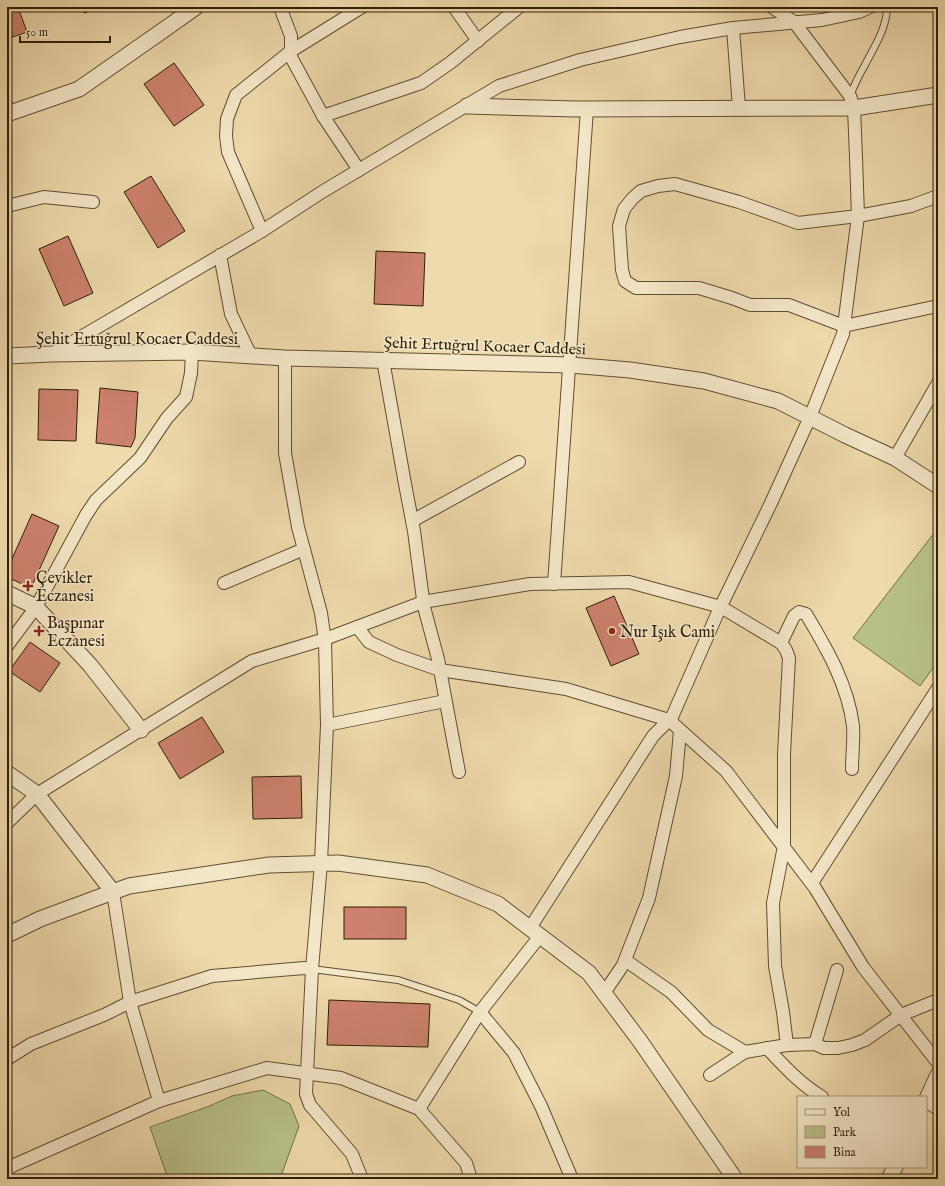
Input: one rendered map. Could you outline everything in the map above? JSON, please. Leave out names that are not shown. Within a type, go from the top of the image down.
[{"type":"street","points":[[7,114],[79,89],[196,7]]},
{"type":"street","points":[[280,7],[292,36],[291,57],[323,116],[359,170]]},
{"type":"street","points":[[262,231],[228,152],[226,136],[227,119],[236,95],[291,51],[362,7]]},
{"type":"street","points":[[454,7],[478,41]]},
{"type":"street","points":[[323,116],[421,83],[450,63],[519,7]]},
{"type":"street","points":[[419,1110],[480,1012],[535,932],[653,736],[672,717],[721,607],[810,417],[843,334],[858,216],[852,102],[794,22],[772,7]]},
{"type":"street","points":[[51,354],[262,231],[322,192],[499,86],[580,60],[680,36],[733,28],[822,20],[848,10],[859,12],[870,7]]},
{"type":"street","points":[[733,28],[740,108]]},
{"type":"street","points":[[467,106],[740,108],[852,102],[938,95]]},
{"type":"street","points":[[554,584],[587,108]]},
{"type":"street","points":[[938,196],[911,206],[858,216],[798,223],[739,202],[675,184],[658,186],[641,191],[624,209],[619,226],[622,270],[625,281],[636,288],[699,288],[750,305],[789,305],[844,326],[938,306]]},
{"type":"street","points":[[7,206],[44,197],[93,202]]},
{"type":"street","points":[[220,255],[231,314],[251,356]]},
{"type":"street","points":[[7,646],[36,607],[86,515],[96,500],[140,458],[167,418],[186,397],[191,373],[192,352]]},
{"type":"street","name":"Şehit Ertuğrul Kocaer Caddesi","points":[[7,356],[192,352],[285,358],[570,364],[630,370],[704,381],[778,401],[845,435],[895,458],[938,486]]},
{"type":"street","points":[[285,358],[285,453],[298,527],[321,613],[325,639],[328,725],[321,863],[312,969],[306,1094],[310,1105],[352,1154],[362,1179]]},
{"type":"street","points":[[383,360],[414,531],[423,602],[440,670],[459,772]]},
{"type":"street","points":[[895,458],[938,383]]},
{"type":"street","points":[[412,521],[519,462]]},
{"type":"street","points":[[224,583],[304,549]]},
{"type":"street","points":[[7,823],[36,794],[252,661],[325,639],[423,602],[530,584],[629,582],[721,607],[780,643],[786,650],[789,658],[784,754],[784,846],[773,903],[775,966],[787,1045]]},
{"type":"street","points":[[7,593],[36,607],[90,665],[141,730]]},
{"type":"street","points":[[780,643],[794,616],[799,612],[806,614],[831,657],[846,694],[853,727],[852,769]]},
{"type":"street","points":[[357,627],[369,642],[396,655],[440,670],[566,689],[669,720],[726,771],[812,883],[863,967],[938,1063]]},
{"type":"street","points":[[812,883],[938,688]]},
{"type":"street","points":[[328,725],[445,701]]},
{"type":"street","points":[[604,992],[623,965],[649,898],[676,776],[680,731]]},
{"type":"street","points":[[7,773],[36,794],[113,892],[130,1002],[159,1101]]},
{"type":"street","points":[[7,935],[40,919],[129,886],[269,865],[338,863],[427,875],[498,904],[589,973],[640,1041],[735,1179]]},
{"type":"street","points":[[625,960],[671,992],[708,1030],[745,1052]]},
{"type":"street","points":[[7,1059],[31,1044],[104,1015],[130,1002],[212,976],[304,968],[312,969]]},
{"type":"street","points":[[815,1044],[837,970]]},
{"type":"street","points":[[710,1075],[745,1052],[787,1045],[815,1044],[824,1048],[838,1048],[852,1045],[865,1040],[901,1015],[938,1000]]},
{"type":"street","points":[[480,1012],[514,1053],[540,1106],[572,1179]]},
{"type":"street","points":[[768,1048],[789,1072],[820,1096]]},
{"type":"street","points":[[7,1170],[12,1166],[159,1101],[267,1068],[341,1078],[419,1110],[466,1163],[471,1179]]},
{"type":"street","points":[[927,1099],[938,1075]]},
{"type":"street","points":[[927,1102],[938,1109]]},
{"type":"street","points":[[890,1179],[895,1168]]},
{"type":"street","points":[[7,1176],[10,1179]]},
{"type":"lane","points":[[852,102],[860,74],[882,32],[886,19],[887,7]]},
{"type":"lane","points":[[312,969],[398,980],[459,1000],[480,1012]]},
{"type":"green space","points":[[938,528],[938,661],[920,686],[853,638]]},
{"type":"green space","points":[[263,1090],[290,1104],[299,1126],[280,1179],[168,1179],[150,1127],[207,1107],[232,1096]]},
{"type":"building","points":[[18,7],[27,32],[7,39],[7,11]]},
{"type":"building","points":[[82,7],[102,7],[84,13]]},
{"type":"building","points":[[174,63],[204,105],[174,126],[144,84]]},
{"type":"building","points":[[151,176],[185,231],[158,248],[124,192]]},
{"type":"building","points":[[68,236],[93,293],[64,306],[39,249]]},
{"type":"building","points":[[376,251],[425,253],[423,306],[374,304]]},
{"type":"building","points":[[100,388],[138,392],[135,438],[131,447],[96,443]]},
{"type":"building","points":[[39,389],[78,390],[76,441],[38,440]]},
{"type":"building","points":[[32,514],[59,526],[31,588],[7,577],[7,570]]},
{"type":"building","name":"Nur Işık Cami","points":[[614,596],[639,654],[611,666],[586,608]]},
{"type":"building","points":[[30,642],[60,663],[40,692],[9,671]]},
{"type":"building","points":[[202,717],[224,752],[180,779],[158,743]]},
{"type":"building","points":[[301,776],[302,818],[253,819],[252,777]]},
{"type":"building","points":[[344,907],[406,907],[406,939],[344,939]]},
{"type":"building","points":[[329,1000],[430,1004],[428,1047],[327,1045]]},
{"type":"place","name":"Çevikler Eczanesi","points":[[28,586]]},
{"type":"place","name":"Başpınar Eczanesi","points":[[39,631]]},
{"type":"place","name":"Nur Işık Cami","points":[[612,631]]}]
